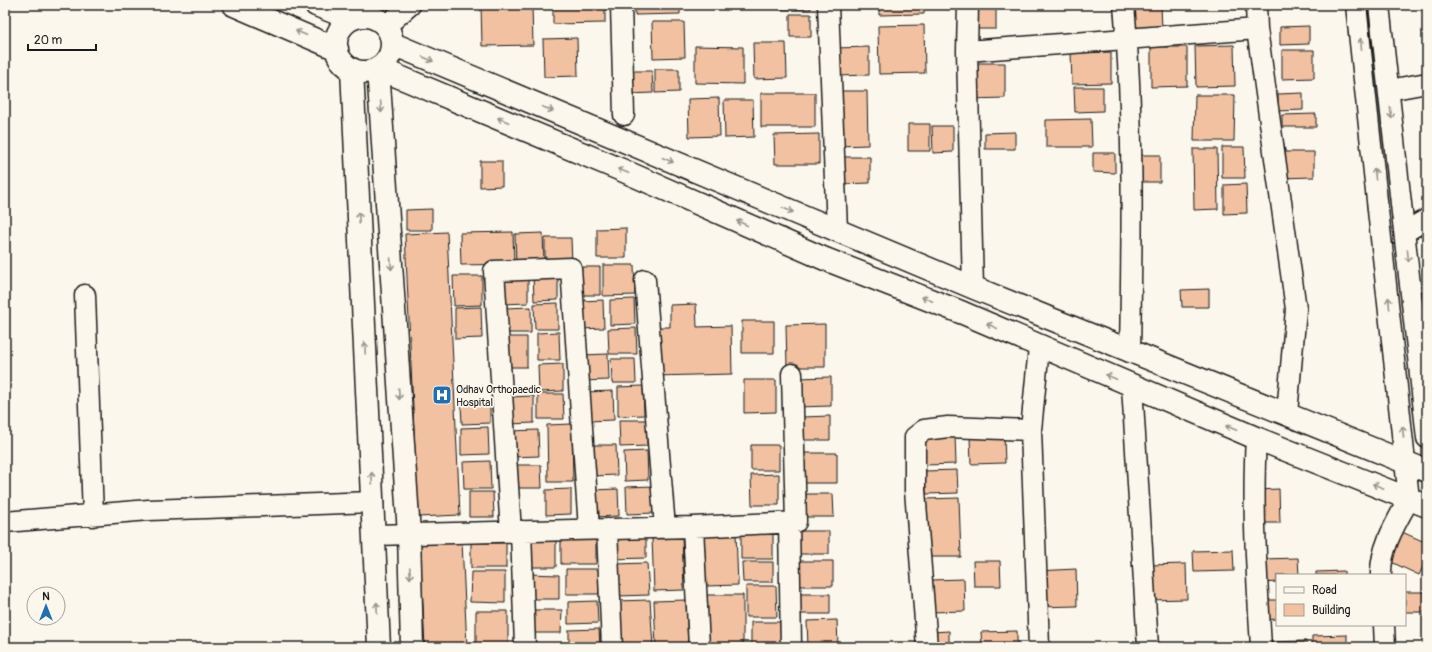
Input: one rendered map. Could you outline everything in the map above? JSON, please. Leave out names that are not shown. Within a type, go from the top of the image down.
[{"type":"street","points":[[234,5],[337,49]]},
{"type":"street","points":[[316,5],[372,19],[837,230],[973,288],[1427,471]]},
{"type":"street","points":[[372,19],[390,54],[386,62],[378,68],[360,71],[352,69],[345,64],[337,49],[337,40],[340,32],[372,19],[410,5]]},
{"type":"street","points":[[621,5],[624,115]]},
{"type":"street","points":[[828,5],[837,230]]},
{"type":"street","points":[[968,5],[967,51],[973,288]]},
{"type":"street","points":[[1124,5],[1127,40],[1133,191],[1130,352]]},
{"type":"street","points":[[1256,5],[1257,29],[1296,309],[1287,414]]},
{"type":"street","points":[[1356,5],[1406,463],[1418,502]]},
{"type":"street","points":[[1379,5],[1427,438]]},
{"type":"street","points":[[967,51],[1257,29]]},
{"type":"street","points":[[378,68],[624,171],[825,259],[963,313],[1039,347],[1256,438],[1418,502]]},
{"type":"street","points":[[378,68],[409,534],[412,647]]},
{"type":"street","points":[[352,69],[379,647]]},
{"type":"street","points":[[1389,90],[1427,82]]},
{"type":"street","points":[[1405,232],[1427,219]]},
{"type":"street","points":[[525,647],[494,271],[571,268],[598,529],[612,647]]},
{"type":"street","points":[[645,280],[665,528]]},
{"type":"street","points":[[85,295],[93,516]]},
{"type":"street","points":[[1039,347],[1031,430],[1039,647]]},
{"type":"street","points":[[374,535],[665,528],[796,522],[792,374]]},
{"type":"street","points":[[1132,386],[1148,647]]},
{"type":"street","points":[[926,647],[915,490],[915,437],[924,430],[948,427],[1031,430]]},
{"type":"street","points":[[1256,438],[1254,482],[1255,528],[1261,647]]},
{"type":"street","points":[[5,522],[93,516],[148,510],[373,502]]},
{"type":"street","points":[[1381,574],[1381,566],[1392,529],[1418,502]]},
{"type":"street","points":[[789,522],[791,647]]},
{"type":"street","points":[[693,527],[699,647]]},
{"type":"street","points":[[1384,626],[1385,647]]},
{"type":"building","points":[[481,5],[532,5],[533,45],[482,46]]},
{"type":"building","points":[[553,5],[605,5],[605,23],[553,24]]},
{"type":"building","points":[[635,5],[680,5],[680,14],[635,15]]},
{"type":"building","points":[[779,5],[811,5],[811,9],[779,9]]},
{"type":"building","points":[[868,5],[868,6],[836,6]]},
{"type":"building","points":[[879,5],[924,5],[924,14],[879,15]]},
{"type":"building","points":[[974,5],[996,5],[996,29],[974,29]]},
{"type":"building","points":[[1126,5],[1161,5],[1162,30],[1127,31]]},
{"type":"building","points":[[790,14],[811,14],[811,37],[790,37]]},
{"type":"building","points":[[652,22],[684,22],[685,57],[653,58]]},
{"type":"building","points":[[924,25],[925,73],[879,74],[878,26]]},
{"type":"building","points":[[1309,26],[1309,44],[1280,45],[1280,27]]},
{"type":"building","points":[[577,38],[578,76],[544,77],[543,39]]},
{"type":"building","points":[[753,43],[786,43],[787,78],[754,79]]},
{"type":"building","points":[[1234,45],[1235,86],[1196,87],[1195,46]]},
{"type":"building","points":[[695,46],[743,47],[743,84],[695,83]]},
{"type":"building","points":[[869,47],[869,75],[836,76],[835,48]]},
{"type":"building","points":[[1151,47],[1187,47],[1187,86],[1151,87]]},
{"type":"building","points":[[1282,50],[1314,50],[1314,78],[1282,79]]},
{"type":"building","points":[[1111,52],[1111,83],[1072,84],[1071,53]]},
{"type":"building","points":[[970,63],[1005,63],[1005,98],[970,99]]},
{"type":"building","points":[[655,69],[679,69],[679,92],[655,93]]},
{"type":"building","points":[[629,71],[652,71],[653,93],[629,94]]},
{"type":"building","points":[[1074,87],[1103,87],[1103,111],[1075,112]]},
{"type":"building","points":[[837,91],[867,91],[868,145],[839,146]]},
{"type":"building","points":[[761,93],[815,93],[815,127],[761,127]]},
{"type":"building","points":[[1303,93],[1303,110],[1278,111],[1278,94]]},
{"type":"building","points":[[1195,95],[1235,95],[1234,141],[1194,141]]},
{"type":"building","points":[[719,98],[720,136],[689,137],[688,99]]},
{"type":"building","points":[[724,100],[753,100],[754,137],[725,138]]},
{"type":"building","points":[[1316,114],[1316,127],[1282,127],[1282,115]]},
{"type":"building","points":[[1091,119],[1092,147],[1046,147],[1046,120]]},
{"type":"building","points":[[908,124],[930,124],[930,151],[908,151]]},
{"type":"building","points":[[932,126],[953,126],[953,152],[933,153]]},
{"type":"building","points":[[1015,132],[1015,149],[985,149],[985,133]]},
{"type":"building","points":[[819,134],[819,164],[775,164],[774,135]]},
{"type":"building","points":[[1222,147],[1244,147],[1245,178],[1222,178]]},
{"type":"building","points":[[1193,149],[1217,149],[1218,209],[1194,210]]},
{"type":"building","points":[[1278,152],[1314,152],[1314,177],[1279,178]]},
{"type":"building","points":[[1093,153],[1115,153],[1115,173],[1093,172]]},
{"type":"building","points":[[1132,155],[1160,155],[1160,182],[1133,182]]},
{"type":"building","points":[[840,157],[870,157],[870,183],[841,184]]},
{"type":"building","points":[[480,161],[502,161],[502,186],[480,187]]},
{"type":"building","points":[[1246,184],[1247,213],[1224,214],[1224,185]]},
{"type":"building","points":[[432,209],[432,230],[406,230],[406,210]]},
{"type":"building","points":[[626,228],[626,258],[597,258],[597,229]]},
{"type":"building","points":[[447,232],[460,515],[418,517],[405,234]]},
{"type":"building","points":[[513,232],[514,264],[461,265],[460,233]]},
{"type":"building","points":[[543,233],[544,263],[516,264],[515,234]]},
{"type":"building","points":[[545,238],[571,238],[572,263],[545,263]]},
{"type":"building","points":[[603,265],[634,265],[635,295],[603,296]]},
{"type":"building","points":[[576,267],[600,267],[600,295],[576,295]]},
{"type":"building","points":[[528,273],[528,303],[502,304],[501,274]]},
{"type":"building","points":[[533,273],[558,273],[558,300],[534,301]]},
{"type":"building","points":[[453,276],[482,276],[482,305],[454,306]]},
{"type":"building","points":[[1209,289],[1209,307],[1182,307],[1181,290]]},
{"type":"building","points":[[634,299],[635,324],[610,325],[610,300]]},
{"type":"building","points":[[603,300],[604,328],[581,329],[581,301]]},
{"type":"building","points":[[558,303],[558,329],[535,329],[534,304]]},
{"type":"building","points":[[696,304],[697,327],[731,326],[732,374],[656,376],[655,327],[670,327],[670,305]]},
{"type":"building","points":[[481,307],[482,338],[455,339],[455,308]]},
{"type":"building","points":[[531,307],[531,333],[506,333],[505,308]]},
{"type":"building","points":[[742,321],[774,321],[774,353],[742,353]]},
{"type":"building","points":[[825,324],[825,367],[787,367],[786,325]]},
{"type":"building","points":[[636,328],[637,354],[609,354],[608,329]]},
{"type":"building","points":[[559,332],[560,360],[537,360],[537,333]]},
{"type":"building","points":[[503,337],[527,337],[527,367],[504,367]]},
{"type":"building","points":[[608,354],[609,380],[582,381],[582,355]]},
{"type":"building","points":[[611,359],[635,359],[636,383],[612,383]]},
{"type":"building","points":[[563,364],[563,391],[539,392],[538,365]]},
{"type":"building","points":[[831,377],[831,406],[797,407],[797,378]]},
{"type":"building","points":[[744,380],[776,380],[776,412],[744,413]]},
{"type":"building","points":[[643,386],[644,415],[618,416],[618,387]]},
{"type":"building","points":[[613,391],[614,420],[586,421],[585,392]]},
{"type":"building","points":[[538,394],[563,394],[564,419],[538,419]]},
{"type":"building","points":[[534,396],[534,423],[508,424],[508,397]]},
{"type":"building","points":[[461,404],[490,404],[490,423],[462,424]]},
{"type":"building","points":[[830,416],[830,440],[802,440],[802,417]]},
{"type":"building","points":[[619,420],[647,420],[647,446],[620,447]]},
{"type":"building","points":[[572,424],[573,482],[548,482],[547,425]]},
{"type":"building","points":[[488,427],[489,454],[461,455],[461,428]]},
{"type":"building","points":[[538,430],[539,456],[511,457],[510,431]]},
{"type":"building","points":[[955,436],[956,464],[924,465],[923,437]]},
{"type":"building","points":[[1004,436],[1005,463],[971,464],[970,437]]},
{"type":"building","points":[[591,445],[616,445],[617,475],[592,476]]},
{"type":"building","points":[[751,445],[779,445],[779,470],[751,470]]},
{"type":"building","points":[[647,451],[648,480],[625,481],[624,452]]},
{"type":"building","points":[[804,453],[837,453],[837,483],[805,483]]},
{"type":"building","points":[[490,461],[491,489],[464,489],[463,462]]},
{"type":"building","points":[[514,465],[541,465],[542,488],[515,488]]},
{"type":"building","points":[[957,470],[958,493],[926,494],[925,471]]},
{"type":"building","points":[[779,474],[779,505],[752,505],[751,475]]},
{"type":"building","points":[[654,486],[654,513],[627,514],[626,487]]},
{"type":"building","points":[[571,489],[571,514],[546,515],[546,490]]},
{"type":"building","points":[[618,489],[619,516],[592,517],[591,490]]},
{"type":"building","points":[[1279,489],[1280,523],[1257,523],[1256,490]]},
{"type":"building","points":[[469,492],[493,492],[494,517],[469,517]]},
{"type":"building","points":[[806,494],[833,494],[834,517],[806,517]]},
{"type":"building","points":[[959,498],[961,557],[927,557],[925,499]]},
{"type":"building","points":[[797,531],[829,531],[829,554],[798,554]]},
{"type":"building","points":[[741,532],[773,532],[773,559],[741,559]]},
{"type":"building","points":[[1402,532],[1427,543],[1427,558],[1419,575],[1389,561]]},
{"type":"building","points":[[736,533],[738,585],[706,586],[704,534]]},
{"type":"building","points":[[561,535],[596,535],[596,564],[561,564]]},
{"type":"building","points":[[646,536],[646,558],[613,559],[612,538]]},
{"type":"building","points":[[682,536],[684,590],[654,591],[652,538]]},
{"type":"building","points":[[524,541],[556,541],[556,567],[524,567]]},
{"type":"building","points":[[462,542],[467,647],[425,647],[420,544]]},
{"type":"building","points":[[471,543],[506,543],[506,568],[471,568]]},
{"type":"building","points":[[1233,550],[1234,571],[1194,572],[1193,551]]},
{"type":"building","points":[[1298,558],[1299,574],[1276,574],[1276,582],[1262,583],[1262,559]]},
{"type":"building","points":[[799,561],[833,561],[833,586],[799,586]]},
{"type":"building","points":[[973,561],[1000,561],[1001,586],[974,586]]},
{"type":"building","points":[[742,562],[773,562],[773,582],[743,582]]},
{"type":"building","points":[[647,563],[649,595],[617,596],[616,564]]},
{"type":"building","points":[[1186,564],[1187,599],[1148,600],[1148,565]]},
{"type":"building","points":[[566,569],[599,569],[599,594],[566,594]]},
{"type":"building","points":[[1076,569],[1077,606],[1038,607],[1037,571]]},
{"type":"building","points":[[1344,571],[1344,574],[1316,574],[1316,572]]},
{"type":"building","points":[[471,572],[505,572],[505,603],[470,602]]},
{"type":"building","points":[[528,574],[559,575],[559,599],[527,599]]},
{"type":"building","points":[[964,579],[965,611],[931,612],[931,580]]},
{"type":"building","points":[[746,586],[776,586],[777,617],[746,617]]},
{"type":"building","points":[[1406,592],[1425,592],[1426,612],[1406,612]]},
{"type":"building","points":[[799,594],[830,594],[830,614],[799,614]]},
{"type":"building","points":[[707,595],[743,595],[743,647],[707,647]]},
{"type":"building","points":[[650,600],[653,647],[618,647],[616,601]]},
{"type":"building","points":[[686,600],[688,647],[656,647],[654,601]]},
{"type":"building","points":[[1262,600],[1276,600],[1276,619],[1263,620]]},
{"type":"building","points":[[597,601],[598,623],[568,624],[568,602]]},
{"type":"building","points":[[530,610],[562,610],[561,633],[529,633]]},
{"type":"building","points":[[476,611],[508,611],[508,647],[476,647]]},
{"type":"building","points":[[1424,614],[1427,614],[1427,634],[1424,634]]},
{"type":"building","points":[[837,620],[838,647],[808,647],[807,621]]},
{"type":"building","points":[[751,622],[780,622],[781,647],[751,647]]},
{"type":"building","points":[[599,629],[600,647],[569,647],[569,630]]},
{"type":"building","points":[[949,631],[949,647],[932,647],[932,632]]},
{"type":"building","points":[[1017,631],[1017,647],[982,647],[981,632]]},
{"type":"building","points":[[1347,635],[1347,647],[1312,647],[1312,636]]},
{"type":"building","points":[[1306,641],[1306,647],[1265,647],[1265,642]]},
{"type":"building","points":[[529,645],[561,645],[561,647],[529,647]]},
{"type":"place","name":"Odhav Orthopaedic Hospital","points":[[442,395]]}]
